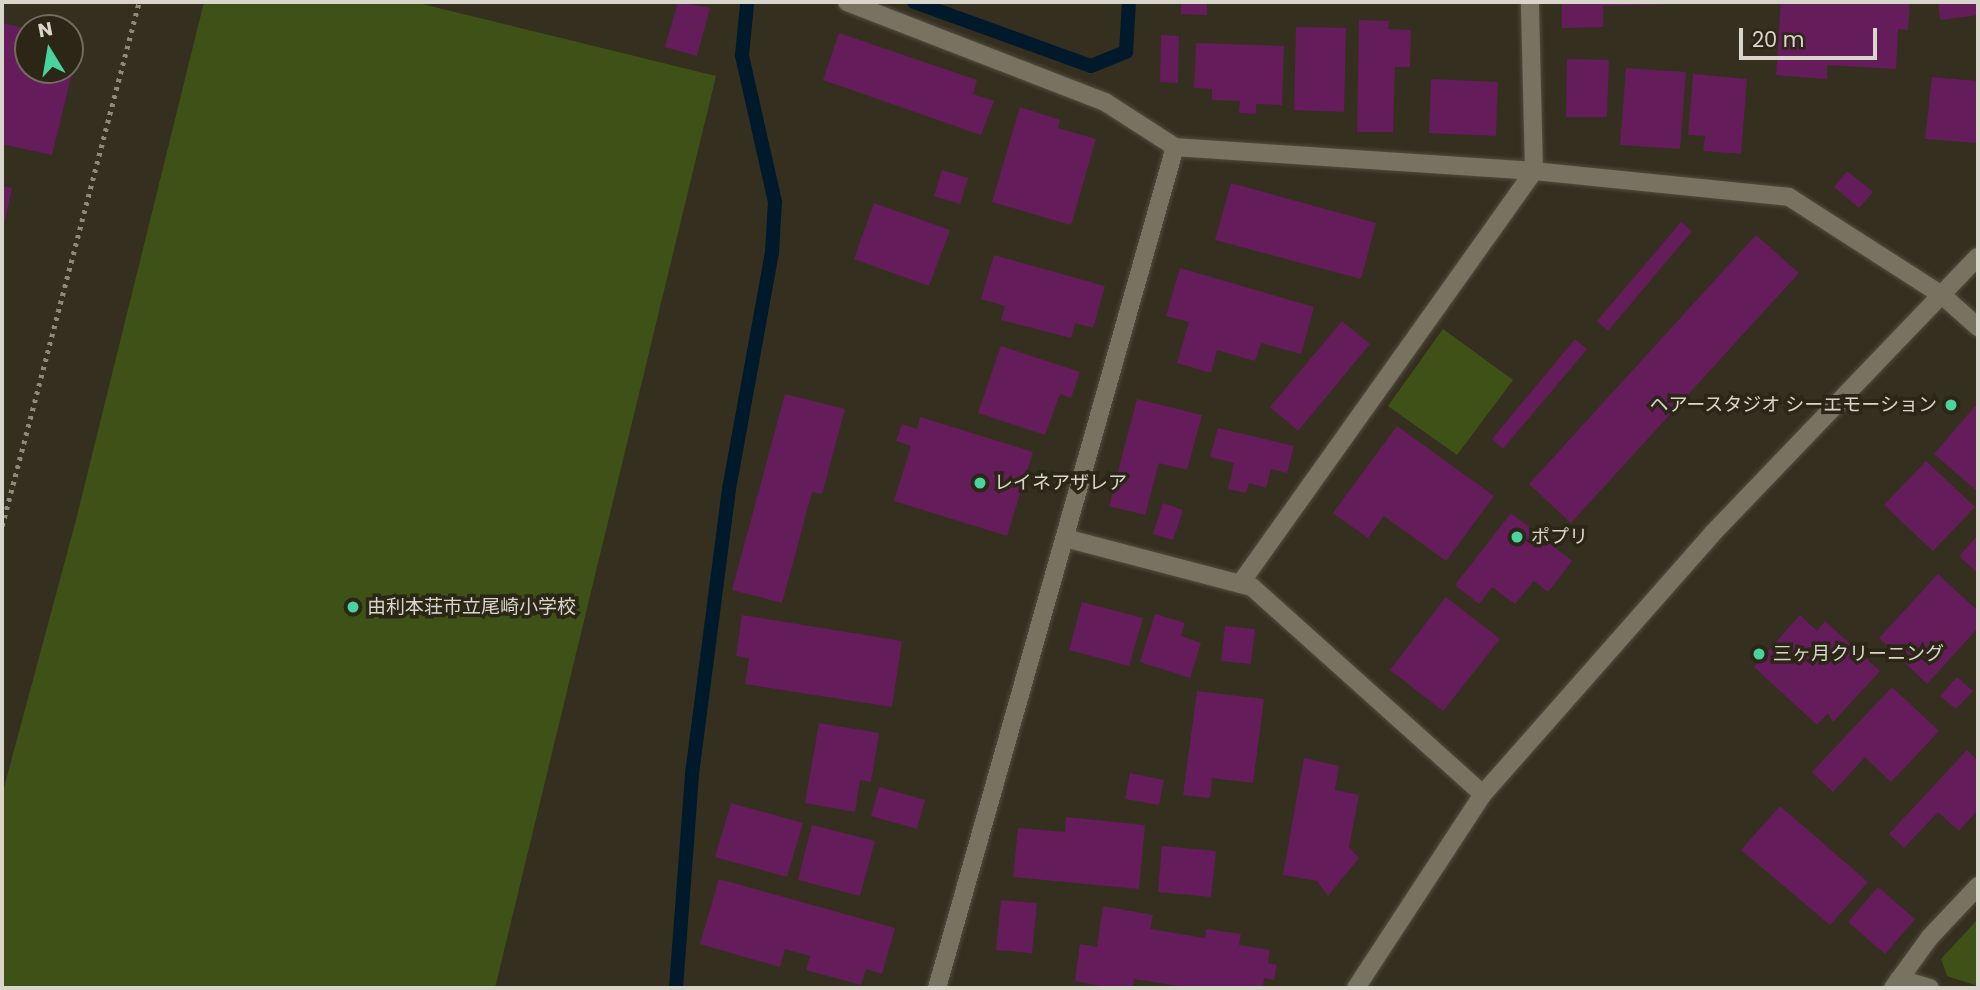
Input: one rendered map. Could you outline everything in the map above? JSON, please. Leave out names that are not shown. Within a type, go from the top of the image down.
[{"type":"street","points":[[847,2],[1105,102],[1175,147],[1534,171],[1789,197],[1942,296],[1978,327]]},
{"type":"street","points":[[1240,583],[1534,171],[1530,2]]},
{"type":"street","points":[[937,988],[1175,147]]},
{"type":"street","points":[[1356,988],[1483,794],[1712,534],[1978,257]]},
{"type":"street","points":[[1065,538],[1252,587],[1483,794]]},
{"type":"street","points":[[1930,988],[1896,984],[1930,937],[1978,886]]},
{"type":"path","points":[[2,526],[139,2]]},
{"type":"green space","name":"由利本荘市立尾崎小学校","points":[[204,2],[414,2],[716,76],[495,988],[2,988],[2,795],[76,520]]},
{"type":"green space","points":[[1443,329],[1513,380],[1457,455],[1388,406]]},
{"type":"green space","points":[[1978,919],[1978,986],[1947,976],[1941,959]]},
{"type":"building","points":[[678,2],[710,8],[697,56],[665,47]]},
{"type":"building","points":[[1181,2],[1207,2],[1207,15],[1181,14]]},
{"type":"building","points":[[1562,2],[1676,4],[1603,6],[1603,27],[1562,28]]},
{"type":"building","points":[[1781,2],[1910,2],[1908,30],[1898,29],[1896,69],[1827,65],[1827,79],[1776,75]]},
{"type":"building","points":[[1938,2],[1978,2],[1978,15],[1940,20]]},
{"type":"building","points":[[1359,20],[1389,21],[1388,29],[1411,30],[1410,67],[1395,67],[1393,132],[1357,132]]},
{"type":"building","points":[[2,23],[14,26],[14,84],[69,84],[52,155],[2,144]]},
{"type":"building","points":[[1296,27],[1346,28],[1344,112],[1294,110]]},
{"type":"building","points":[[839,33],[977,80],[973,94],[994,101],[981,135],[823,80]]},
{"type":"building","points":[[1161,35],[1179,36],[1178,83],[1160,82]]},
{"type":"building","points":[[1196,43],[1284,46],[1282,105],[1256,104],[1256,114],[1239,113],[1240,101],[1212,100],[1212,89],[1194,88]]},
{"type":"building","points":[[1567,59],[1609,60],[1607,117],[1566,117]]},
{"type":"building","points":[[1626,68],[1686,72],[1680,149],[1620,145]]},
{"type":"building","points":[[1693,74],[1747,79],[1741,154],[1703,151],[1705,136],[1688,135]]},
{"type":"building","points":[[1932,77],[1978,81],[1977,143],[1925,139]]},
{"type":"building","points":[[1431,79],[1498,82],[1496,136],[1429,133]]},
{"type":"building","points":[[1020,107],[1060,120],[1058,128],[1096,139],[1071,225],[992,202]]},
{"type":"building","points":[[942,170],[968,178],[960,204],[934,196]]},
{"type":"building","points":[[1847,171],[1873,192],[1859,208],[1834,187]]},
{"type":"building","points":[[1231,183],[1376,223],[1361,279],[1215,240]]},
{"type":"building","points":[[2,186],[12,188],[3,229],[2,229]]},
{"type":"building","points":[[874,203],[950,230],[929,286],[854,259]]},
{"type":"building","points":[[1681,222],[1692,231],[1608,331],[1597,321]]},
{"type":"building","points":[[1756,235],[1799,273],[1571,523],[1529,484]]},
{"type":"building","points":[[994,255],[1105,286],[1093,328],[1075,323],[1071,338],[1001,320],[1005,306],[981,299]]},
{"type":"building","points":[[1180,268],[1314,307],[1301,354],[1261,343],[1255,361],[1217,350],[1211,373],[1177,363],[1189,322],[1166,316]]},
{"type":"building","points":[[1342,321],[1370,344],[1298,431],[1270,407]]},
{"type":"building","points":[[1575,339],[1587,349],[1503,449],[1492,439]]},
{"type":"building","points":[[1001,346],[1080,372],[1071,398],[1060,394],[1045,435],[978,413]]},
{"type":"building","points":[[785,394],[845,409],[822,494],[812,492],[782,603],[732,590]]},
{"type":"building","points":[[1137,399],[1202,415],[1187,470],[1159,463],[1145,515],[1109,506]]},
{"type":"building","points":[[1975,406],[1978,409],[1978,492],[1934,454]]},
{"type":"building","points":[[920,417],[1033,452],[1007,536],[894,501],[911,446],[896,441],[902,424],[917,429]]},
{"type":"building","points":[[1397,426],[1494,496],[1446,561],[1384,516],[1368,538],[1333,513]]},
{"type":"building","points":[[1218,428],[1294,446],[1287,473],[1271,469],[1266,488],[1249,483],[1246,493],[1228,489],[1234,463],[1210,457]]},
{"type":"building","points":[[1926,461],[1975,507],[1933,551],[1884,505]]},
{"type":"building","points":[[1163,503],[1183,510],[1173,540],[1153,534]]},
{"type":"building","name":"ポプリ","points":[[1511,513],[1572,561],[1548,592],[1534,581],[1515,604],[1492,587],[1479,604],[1455,585]]},
{"type":"building","points":[[1978,535],[1978,573],[1959,556]]},
{"type":"building","points":[[1938,574],[1978,611],[1978,628],[1927,684],[1879,638]]},
{"type":"building","points":[[1446,597],[1500,639],[1443,711],[1390,670]]},
{"type":"building","points":[[1082,602],[1143,618],[1129,666],[1069,650]]},
{"type":"building","points":[[1155,614],[1185,623],[1181,636],[1201,643],[1190,678],[1140,662]]},
{"type":"building","points":[[742,615],[902,641],[892,707],[745,684],[749,658],[736,656]]},
{"type":"building","points":[[1800,615],[1817,631],[1825,621],[1880,671],[1833,722],[1828,713],[1817,725],[1754,667]]},
{"type":"building","points":[[1225,626],[1255,629],[1251,664],[1221,661]]},
{"type":"building","points":[[1957,677],[1973,691],[1956,709],[1940,696]]},
{"type":"building","points":[[1892,687],[1939,731],[1891,782],[1865,757],[1833,792],[1812,772]]},
{"type":"building","points":[[1197,691],[1264,699],[1253,783],[1212,778],[1210,798],[1183,795]]},
{"type":"building","points":[[819,723],[879,733],[871,782],[860,780],[855,812],[805,803]]},
{"type":"building","points":[[1967,750],[1978,761],[1978,810],[1959,831],[1938,812],[1904,848],[1889,834]]},
{"type":"building","points":[[1304,758],[1339,766],[1335,790],[1359,795],[1349,847],[1359,858],[1328,896],[1317,881],[1283,875]]},
{"type":"building","points":[[1130,773],[1164,780],[1159,805],[1125,799]]},
{"type":"building","points":[[879,787],[925,800],[917,829],[871,816]]},
{"type":"building","points":[[731,803],[803,823],[787,877],[715,857]]},
{"type":"building","points":[[1780,806],[1868,882],[1830,925],[1741,850]]},
{"type":"building","points":[[1066,817],[1145,825],[1139,889],[1013,877],[1018,828],[1065,832]]},
{"type":"building","points":[[812,825],[875,841],[860,896],[798,880]]},
{"type":"building","points":[[1162,846],[1216,851],[1211,897],[1158,892]]},
{"type":"building","points":[[719,879],[895,928],[882,974],[866,969],[861,985],[806,970],[810,956],[785,949],[780,967],[700,944]]},
{"type":"building","points":[[1878,887],[1915,919],[1885,954],[1848,922]]},
{"type":"building","points":[[1001,900],[1037,903],[1032,953],[996,950]]},
{"type":"building","points":[[1103,906],[1153,915],[1150,929],[1205,938],[1206,929],[1241,934],[1239,945],[1270,950],[1268,963],[1277,965],[1274,980],[1264,978],[1263,988],[1191,988],[1134,979],[1133,988],[1110,988],[1075,981],[1080,944],[1097,947]]},
{"type":"waterway","points":[[914,2],[1091,66],[1126,52],[1129,2]]},
{"type":"waterway","points":[[676,988],[692,774],[729,489],[772,252],[775,202],[742,55],[747,5]]},
{"type":"place","name":"ヘアースタジオ シーエモーション","points":[[1951,405]]},
{"type":"place","name":"レイネアザレア","points":[[980,483]]},
{"type":"place","name":"ポプリ","points":[[1517,537]]},
{"type":"place","name":"由利本荘市立尾崎小学校","points":[[353,607]]},
{"type":"place","name":"三ヶ月クリーニング","points":[[1759,654]]}]
